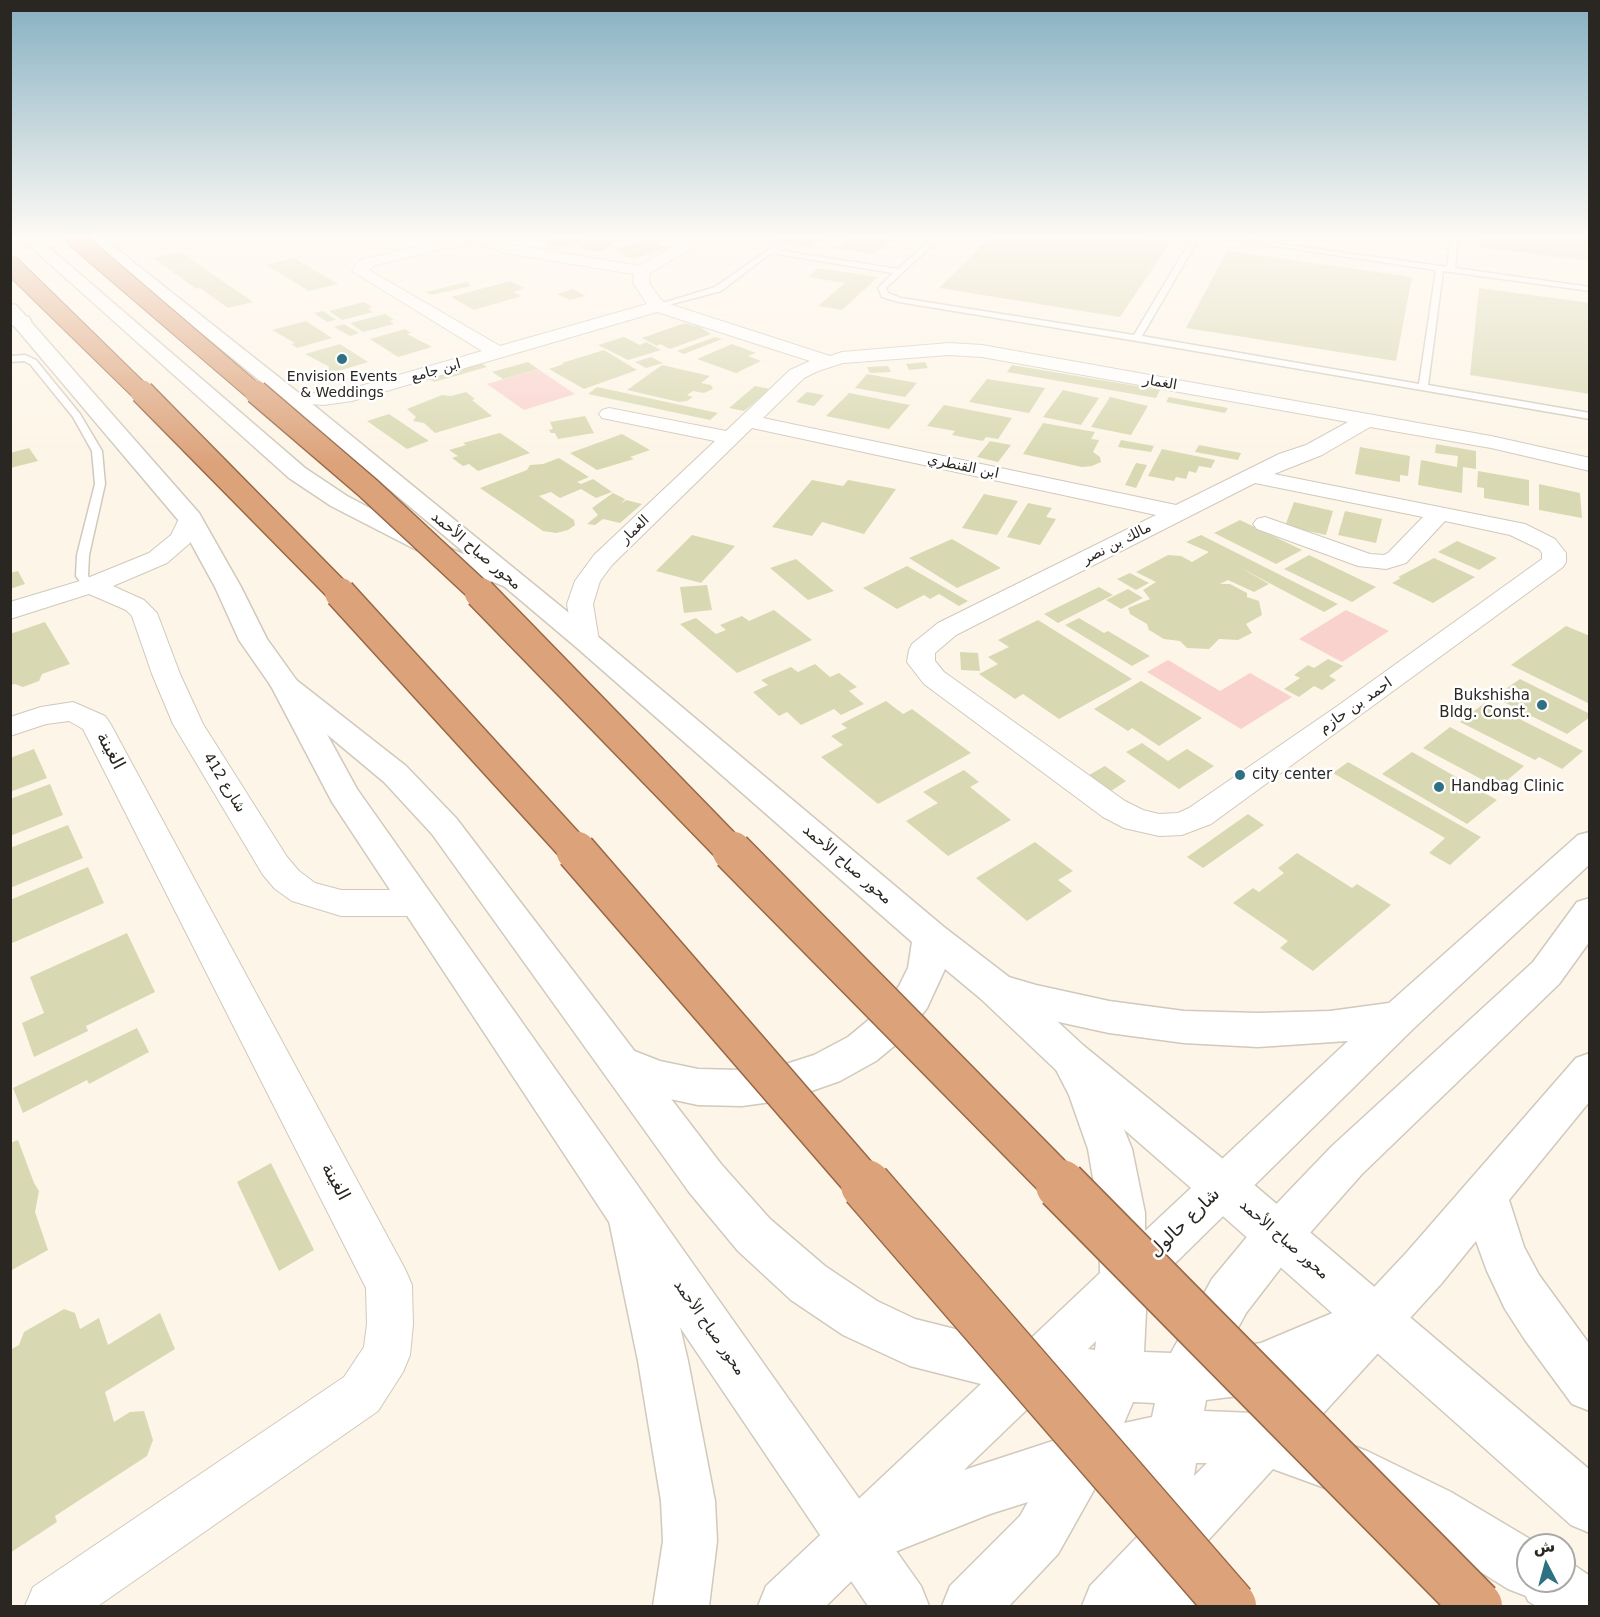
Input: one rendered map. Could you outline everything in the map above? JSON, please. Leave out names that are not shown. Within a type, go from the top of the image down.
[{"type":"highway","points":[[61,313],[213,462],[374,628],[531,800],[1231,1606]]},
{"type":"highway","name":"محور صباح الأحمد","points":[[178,313],[500,611],[711,831],[1478,1606]]},
{"type":"main road","points":[[114,313],[297,473],[339,501],[389,528],[447,556],[514,582]]},
{"type":"main road","name":"محور صباح الأحمد","points":[[189,313],[586,641],[932,937],[995,988],[1070,1058],[1223,1187],[1590,1506]]},
{"type":"main road","name":"محور صباح الأحمد","points":[[14,316],[190,518],[228,586],[254,640],[285,686],[344,794],[631,1216],[901,1606]]},
{"type":"main road","points":[[285,686],[396,774],[444,826],[705,1178],[754,1236],[808,1283],[860,1318],[910,1342],[967,1357],[1035,1369],[1118,1377],[1184,1377],[1262,1368],[1375,1319]]},
{"type":"main road","name":"شارع حالول","points":[[786,1606],[1398,1018],[1590,844]]},
{"type":"main road","points":[[1171,1606],[1164,1549],[1165,1494],[1172,1439],[1184,1377],[1229,1296],[1277,1236],[1347,1160],[1546,973],[1590,912]]},
{"type":"main road","points":[[619,1062],[656,1078],[698,1087],[742,1088],[786,1082],[826,1069],[862,1049],[891,1025],[913,997],[927,968],[932,937]]},
{"type":"main road","points":[[995,988],[1036,1001],[1109,1017],[1184,1027],[1278,1029],[1330,1027],[1398,1018]]},
{"type":"main road","points":[[969,1606],[1039,1535],[1083,1458],[1118,1377],[1124,1282],[1122,1213],[1110,1149],[1088,1091],[1070,1058]]},
{"type":"main road","points":[[1110,1606],[1424,1268],[1590,1070]]},
{"type":"main road","points":[[1485,1194],[1503,1255],[1522,1292],[1542,1323],[1590,1386]]},
{"type":"main road","points":[[631,1216],[663,1361],[688,1501],[690,1541],[681,1606]]},
{"type":"main road","points":[[854,1541],[990,1486],[1083,1458],[1172,1439],[1222,1436],[1266,1440],[1348,1470],[1432,1511],[1516,1562]]},
{"type":"main road","points":[[1565,1593],[1584,1606]]},
{"type":"street","points":[[431,313],[498,353]]},
{"type":"street","name":"ابن جامع","points":[[293,398],[352,395],[632,313]]},
{"type":"street","name":"الغمار","points":[[680,313],[828,361]]},
{"type":"street","name":"الغمار","points":[[586,641],[580,604],[588,581],[603,560],[797,375],[828,361],[856,356],[941,350],[982,351],[1491,442],[1590,457]]},
{"type":"street","points":[[329,429],[335,411],[352,395]]},
{"type":"street","points":[[609,414],[729,438]]},
{"type":"street","name":"مالك بن نصر","points":[[1287,459],[1300,446],[1344,416]]},
{"type":"street","name":"مالك بن نصر","points":[[947,629],[1252,476],[1287,459],[1314,450],[1367,420]]},
{"type":"street","name":"ابن القنطري","points":[[747,422],[1179,513]]},
{"type":"street","name":"الغمار","points":[[1491,442],[1590,465]]},
{"type":"street","name":"احمد بن حازم","points":[[947,629],[922,650],[921,662],[934,678],[1114,809],[1135,820],[1159,825],[1182,824],[1200,816],[1554,562],[1554,553],[1547,544],[1518,529],[1252,476]]},
{"type":"street","points":[[1265,524],[1367,561],[1386,562],[1397,558],[1439,514]]},
{"type":"street","points":[[10,611],[89,586],[158,558],[182,538],[190,518]]},
{"type":"street","name":"شارع 412","points":[[89,586],[123,598],[144,613],[166,674],[188,724],[275,866],[287,880],[304,892],[341,903],[417,903]]},
{"type":"street","name":"الغينة","points":[[10,727],[41,716],[73,711],[95,723],[389,1286],[390,1324],[386,1355],[361,1394],[52,1606]]},
{"type":"lane","points":[[986,313],[1590,416]]},
{"type":"lane","points":[[1137,338],[1151,313]]},
{"type":"lane","points":[[1423,388],[1434,313]]},
{"type":"lane","points":[[10,359],[25,358],[33,362],[77,416],[97,451],[100,484],[83,555],[82,576],[89,586]]},
{"type":"shaded area","points":[[538,369],[575,394],[524,410],[487,384]]},
{"type":"shaded area","points":[[1346,610],[1389,631],[1342,662],[1299,639]]},
{"type":"shaded area","points":[[1168,660],[1220,691],[1250,673],[1292,697],[1241,729],[1147,672]]},
{"type":"building","points":[[315,313],[327,313],[336,320],[327,322]]},
{"type":"building","points":[[333,313],[367,313],[342,320]]},
{"type":"building","points":[[1098,313],[1122,313],[1120,317]]},
{"type":"building","points":[[1194,313],[1405,313],[1396,361],[1186,328]]},
{"type":"building","points":[[1476,313],[1590,313],[1590,394],[1470,375]]},
{"type":"building","points":[[385,314],[394,320],[390,321],[394,324],[363,332],[350,323]]},
{"type":"building","points":[[306,321],[332,338],[297,348],[291,344],[295,343],[272,330]]},
{"type":"building","points":[[685,323],[697,325],[711,334],[670,349],[660,344],[657,346],[642,338]]},
{"type":"building","points":[[344,324],[359,333],[350,336],[334,327]]},
{"type":"building","points":[[405,329],[411,333],[407,334],[432,347],[398,357],[370,339]]},
{"type":"building","points":[[624,337],[640,345],[646,342],[661,350],[628,360],[598,345]]},
{"type":"building","points":[[715,337],[722,339],[684,354],[677,351]]},
{"type":"building","name":"Envision Events & Weddings","points":[[340,344],[368,362],[332,373],[326,368],[330,367],[305,354]]},
{"type":"building","points":[[732,344],[756,353],[748,356],[761,361],[736,373],[697,359]]},
{"type":"building","points":[[604,350],[637,370],[584,389],[549,369],[564,364],[562,363]]},
{"type":"building","points":[[651,357],[663,363],[646,368],[635,362]]},
{"type":"building","points":[[528,362],[538,369],[503,379],[492,372]]},
{"type":"building","points":[[925,362],[928,368],[909,370],[906,364]]},
{"type":"building","points":[[481,363],[487,367],[434,382],[428,378]]},
{"type":"building","points":[[662,365],[710,376],[701,383],[711,385],[713,389],[704,393],[693,391],[687,395],[693,397],[679,402],[627,390]]},
{"type":"building","points":[[1012,365],[1160,390],[1156,398],[1007,372]]},
{"type":"building","points":[[888,366],[891,372],[870,373],[867,367]]},
{"type":"building","points":[[867,374],[917,383],[905,397],[855,388]]},
{"type":"building","points":[[987,379],[1045,388],[1029,413],[969,402]]},
{"type":"building","points":[[755,386],[770,389],[744,411],[729,408]]},
{"type":"building","points":[[597,387],[718,413],[710,420],[588,394]]},
{"type":"building","points":[[1063,390],[1099,398],[1081,425],[1043,417]]},
{"type":"building","points":[[466,392],[475,399],[472,400],[492,416],[435,433],[424,423],[413,421],[416,417],[407,409],[442,395],[451,396]]},
{"type":"building","points":[[807,392],[824,395],[814,406],[796,402]]},
{"type":"building","points":[[849,393],[910,405],[889,429],[826,416]]},
{"type":"building","points":[[1110,397],[1148,406],[1131,435],[1091,427]]},
{"type":"building","points":[[1169,397],[1228,408],[1225,413],[1166,402]]},
{"type":"building","points":[[944,405],[1012,418],[998,439],[986,437],[983,441],[952,435],[955,431],[927,426]]},
{"type":"building","points":[[389,414],[429,441],[407,449],[367,421]]},
{"type":"building","points":[[585,416],[594,433],[558,439],[555,433],[549,430],[553,429],[550,422]]},
{"type":"building","points":[[1043,423],[1095,432],[1091,439],[1099,440],[1093,452],[1100,457],[1101,462],[1082,467],[1023,454]]},
{"type":"building","points":[[500,433],[530,453],[478,471],[469,464],[463,466],[452,458],[458,456],[449,450],[466,445],[463,443]]},
{"type":"building","points":[[622,434],[650,450],[630,457],[634,459],[597,470],[570,453]]},
{"type":"building","points":[[1121,440],[1154,446],[1151,452],[1118,447]]},
{"type":"building","points":[[990,441],[1011,445],[998,462],[977,457]]},
{"type":"building","points":[[1436,444],[1476,451],[1476,469],[1463,467],[1462,493],[1418,485],[1421,460],[1457,467],[1458,456],[1435,453]]},
{"type":"building","points":[[1199,445],[1241,453],[1238,460],[1195,452]]},
{"type":"building","points":[[1360,447],[1410,456],[1408,476],[1400,475],[1400,482],[1355,474]]},
{"type":"building","points":[[29,448],[38,461],[10,468],[10,453]]},
{"type":"building","points":[[1162,449],[1215,460],[1211,468],[1199,466],[1196,473],[1189,471],[1186,479],[1176,477],[1174,481],[1148,476]]},
{"type":"building","points":[[559,458],[589,477],[577,482],[581,484],[593,479],[612,492],[596,498],[581,489],[560,498],[551,492],[539,496],[574,520],[575,525],[568,530],[556,533],[543,531],[480,488],[527,470],[530,465],[543,464]]},
{"type":"building","points":[[1136,463],[1147,465],[1136,488],[1125,485]]},
{"type":"building","points":[[1478,471],[1529,480],[1529,506],[1484,498],[1484,488],[1477,487]]},
{"type":"building","points":[[812,480],[843,486],[848,480],[896,489],[864,534],[822,522],[812,536],[772,527]]},
{"type":"building","points":[[1539,484],[1580,493],[1582,518],[1539,510]]},
{"type":"building","points":[[613,493],[625,499],[621,504],[626,500],[642,504],[620,523],[603,519],[595,525],[587,524],[598,515],[592,508]]},
{"type":"building","points":[[984,494],[1018,501],[997,535],[962,528]]},
{"type":"building","points":[[1294,502],[1333,511],[1326,535],[1285,526]]},
{"type":"building","points":[[1028,503],[1052,508],[1046,517],[1056,519],[1040,545],[1007,537]]},
{"type":"building","points":[[1345,511],[1382,519],[1376,543],[1338,535]]},
{"type":"building","points":[[1240,520],[1302,550],[1276,564],[1214,533]]},
{"type":"building","points":[[692,535],[735,546],[701,583],[656,571]]},
{"type":"building","points":[[1201,535],[1338,604],[1324,612],[1239,567],[1269,584],[1254,592],[1228,580],[1220,584],[1230,584],[1247,593],[1247,597],[1259,601],[1262,615],[1246,624],[1252,633],[1238,640],[1219,639],[1209,649],[1187,648],[1180,641],[1164,639],[1149,630],[1147,624],[1130,614],[1128,608],[1150,599],[1143,590],[1156,582],[1136,572],[1168,555],[1181,556],[1192,562],[1209,552],[1186,542]]},
{"type":"building","points":[[952,539],[1001,568],[957,588],[909,558]]},
{"type":"building","points":[[1457,541],[1497,558],[1479,570],[1438,552]]},
{"type":"building","points":[[1309,555],[1376,587],[1352,602],[1284,569]]},
{"type":"building","points":[[1434,558],[1475,577],[1433,603],[1392,583],[1401,578],[1398,577]]},
{"type":"building","points":[[796,559],[834,591],[808,600],[770,568]]},
{"type":"building","points":[[907,566],[968,601],[959,606],[939,594],[930,599],[924,595],[897,609],[863,588]]},
{"type":"building","points":[[18,571],[25,584],[10,589],[10,573]]},
{"type":"building","points":[[1130,573],[1149,583],[1136,590],[1117,579]]},
{"type":"building","points":[[707,585],[712,610],[684,613],[680,587]]},
{"type":"building","points":[[1099,587],[1113,595],[1058,623],[1044,614]]},
{"type":"building","points":[[1128,589],[1143,598],[1121,609],[1106,600]]},
{"type":"building","points":[[774,610],[812,640],[737,673],[680,624],[696,618],[716,634],[726,630],[720,625],[742,616],[749,621]]},
{"type":"building","points":[[1079,618],[1104,633],[1108,631],[1150,656],[1132,666],[1065,625]]},
{"type":"building","points":[[1038,620],[1132,679],[1059,719],[1023,694],[1015,699],[979,674],[998,664],[988,657],[1009,647],[998,640]]},
{"type":"building","points":[[45,622],[70,664],[42,674],[39,681],[23,687],[10,685],[10,634]]},
{"type":"building","points":[[1566,626],[1590,636],[1590,704],[1511,665]]},
{"type":"building","points":[[960,652],[978,653],[980,671],[961,670]]},
{"type":"building","points":[[1328,659],[1343,666],[1329,676],[1336,680],[1322,690],[1314,686],[1299,697],[1284,689],[1300,678],[1294,675],[1308,665],[1314,668]]},
{"type":"building","points":[[815,664],[830,677],[839,673],[857,687],[849,691],[864,704],[841,715],[834,709],[801,725],[787,712],[779,716],[753,692],[768,685],[761,680],[791,667],[798,672]]},
{"type":"building","name":"Bukshisha Bldg. Const.","points":[[1520,679],[1590,714],[1590,717],[1567,734],[1494,697]]},
{"type":"building","points":[[1141,681],[1202,718],[1159,746],[1132,728],[1128,731],[1094,709]]},
{"type":"building","points":[[886,701],[903,714],[912,709],[971,753],[878,804],[821,757],[843,745],[831,736],[847,728],[841,724]]},
{"type":"building","points":[[1486,702],[1583,751],[1562,769],[1539,757],[1535,760],[1460,722]]},
{"type":"building","points":[[1450,727],[1524,766],[1498,788],[1423,748]]},
{"type":"building","points":[[1142,743],[1168,761],[1187,749],[1214,766],[1179,789],[1126,752]]},
{"type":"building","points":[[34,749],[47,778],[10,792],[10,758]]},
{"type":"building","name":"Handbag Clinic","points":[[1412,752],[1497,800],[1467,824],[1382,774]]},
{"type":"building","points":[[1348,762],[1481,837],[1450,865],[1429,853],[1445,838],[1333,773]]},
{"type":"building","points":[[1105,766],[1126,781],[1111,791],[1089,775]]},
{"type":"building","points":[[964,770],[979,782],[970,787],[1011,820],[948,856],[906,821],[938,803],[923,792]]},
{"type":"building","points":[[50,784],[63,815],[10,836],[10,799]]},
{"type":"building","points":[[1248,814],[1264,825],[1203,868],[1187,857]]},
{"type":"building","points":[[68,825],[83,858],[10,888],[10,848]]},
{"type":"building","points":[[1035,842],[1073,871],[1058,880],[1072,891],[1027,921],[976,878]]},
{"type":"building","points":[[1297,853],[1352,888],[1357,884],[1391,905],[1313,971],[1280,948],[1288,941],[1233,903],[1253,888],[1259,892],[1284,873],[1278,868]]},
{"type":"building","points":[[88,867],[104,903],[10,944],[10,900]]},
{"type":"building","points":[[127,933],[155,992],[86,1026],[88,1031],[34,1057],[22,1023],[44,1013],[30,977]]},
{"type":"building","points":[[137,1028],[149,1052],[89,1084],[87,1080],[23,1113],[13,1088]]},
{"type":"building","points":[[18,1140],[39,1191],[35,1212],[48,1250],[10,1271],[10,1143]]},
{"type":"building","points":[[271,1163],[314,1250],[279,1271],[237,1182]]},
{"type":"building","points":[[64,1309],[75,1313],[80,1329],[99,1318],[108,1345],[160,1313],[175,1349],[105,1392],[114,1422],[130,1412],[144,1411],[153,1440],[147,1456],[55,1516],[57,1522],[10,1553],[10,1350],[19,1345],[24,1332]]},
{"type":"place","name":"Envision Events & Weddings","points":[[342,359]]},
{"type":"place","name":"Bukshisha Bldg. Const.","points":[[1542,705]]},
{"type":"place","name":"city center","points":[[1240,775]]},
{"type":"place","name":"Handbag Clinic","points":[[1439,787]]}]
